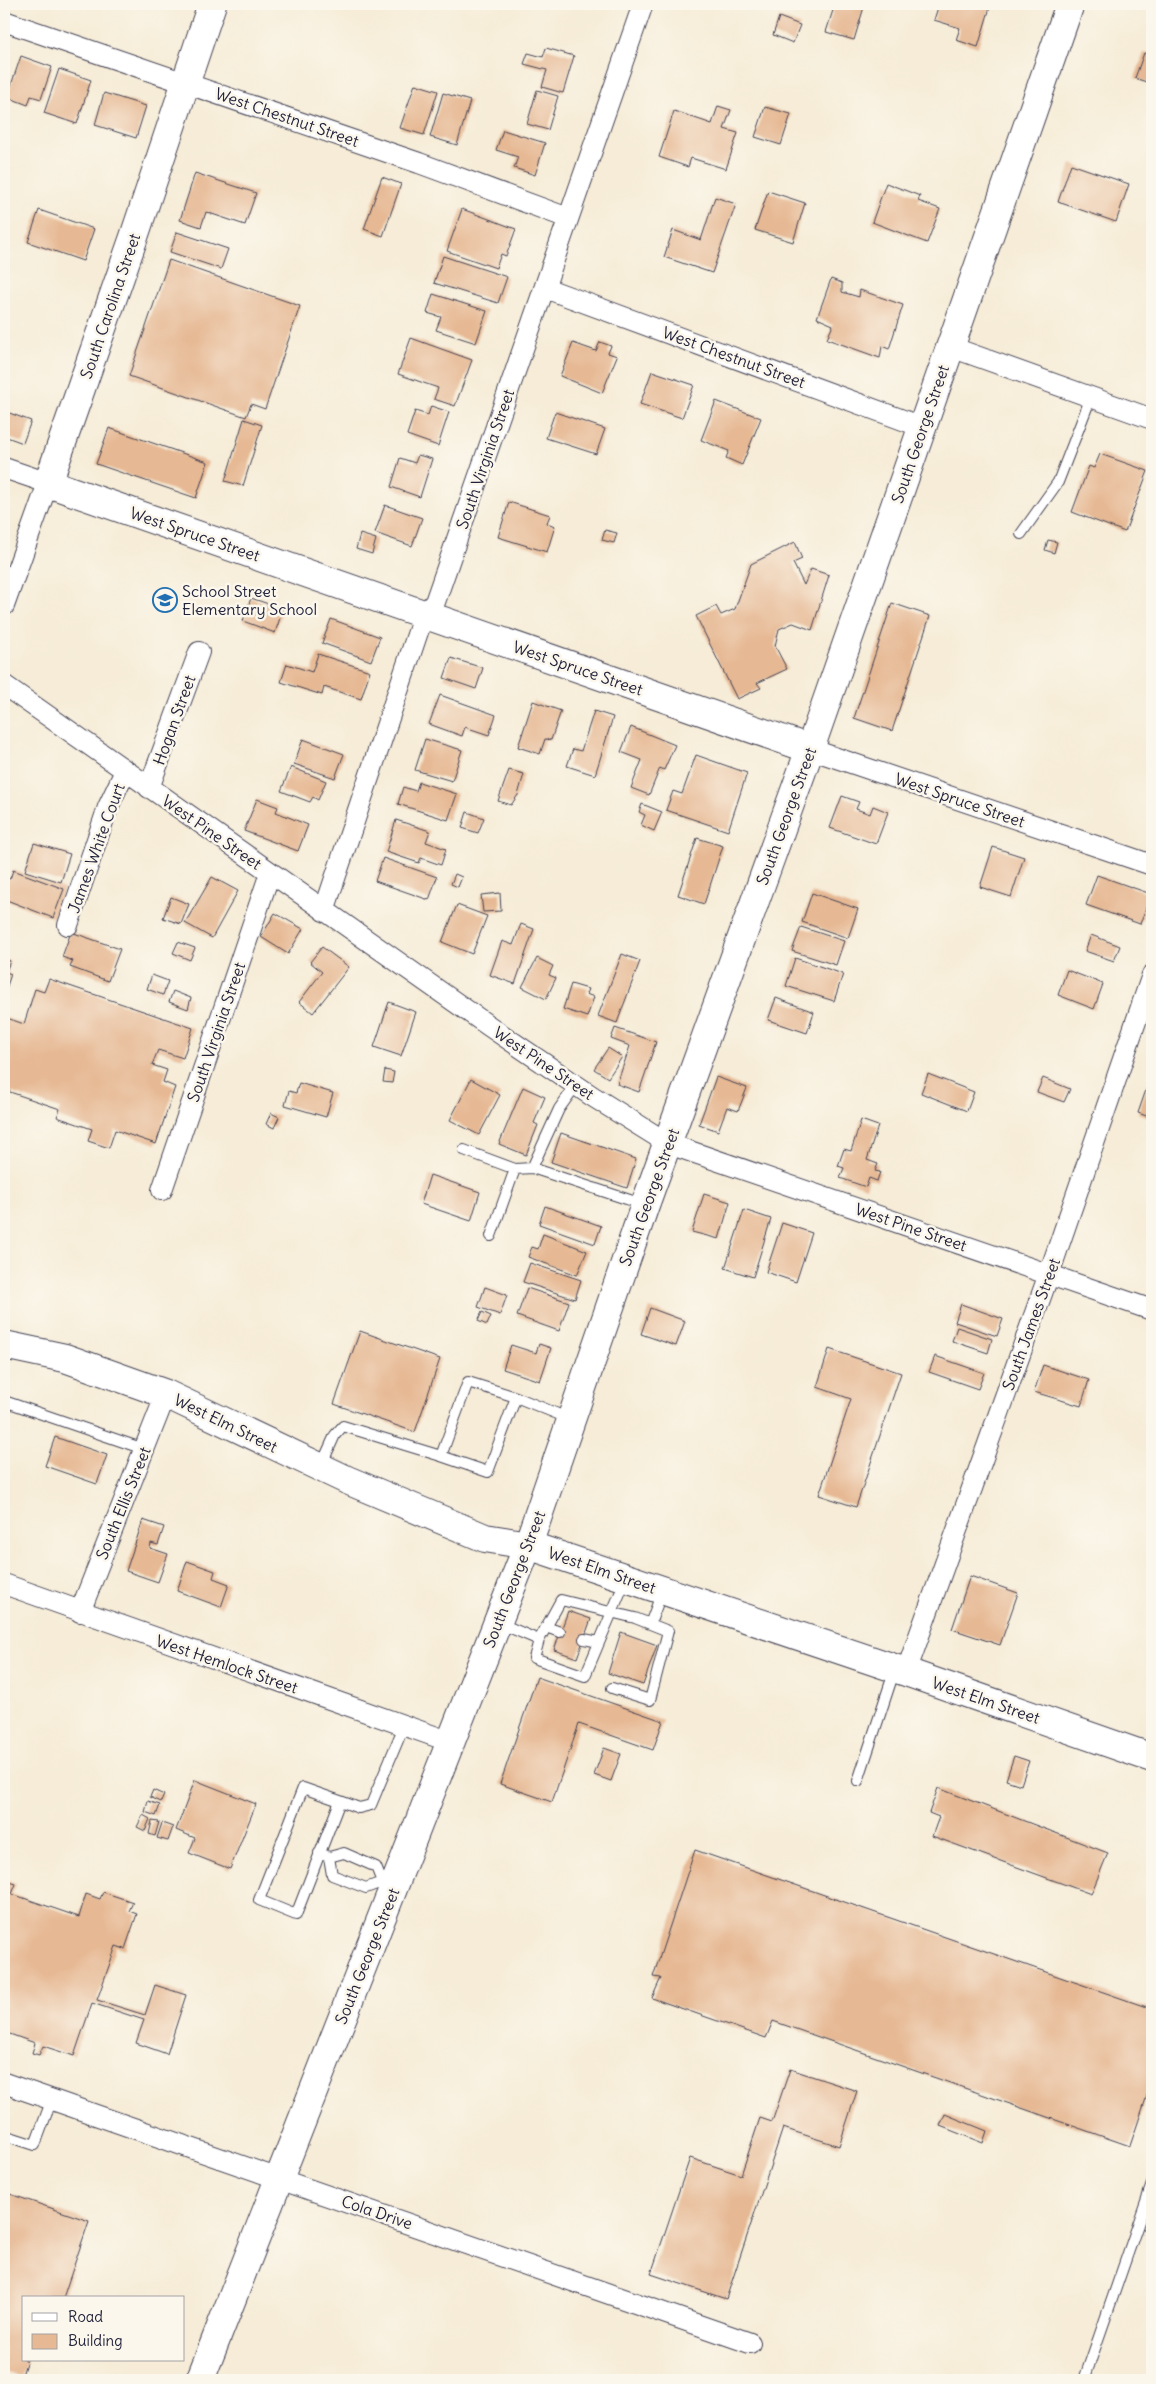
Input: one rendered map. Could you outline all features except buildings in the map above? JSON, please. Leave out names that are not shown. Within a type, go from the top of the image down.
[{"type":"main road","name":"South Carolina Street","points":[[48,483],[134,237],[212,4]]},
{"type":"main road","name":"South George Street","points":[[200,2380],[279,2178],[388,1885],[451,1742],[528,1545],[646,1206],[810,749],[1070,4]]},
{"type":"main road","name":"West Spruce Street","points":[[48,483],[810,749]]},
{"type":"main road","name":"West Elm Street","points":[[4,1345],[65,1358],[166,1394],[320,1467],[485,1538],[528,1545],[901,1670],[1152,1758]]},
{"type":"street","name":"South Virginia Street","points":[[324,911],[424,614],[435,602],[643,4]]},
{"type":"street","name":"West Chestnut Street","points":[[4,22],[185,82],[424,165],[568,218]]},
{"type":"street","name":"West Chestnut Street","points":[[545,288],[922,427]]},
{"type":"street","points":[[951,347],[1152,419]]},
{"type":"street","name":"West Spruce Street","points":[[4,468],[48,483]]},
{"type":"street","name":"South Carolina Street","points":[[4,606],[48,483]]},
{"type":"street","name":"Hogan Street","points":[[150,788],[199,652]]},
{"type":"street","name":"West Pine Street","points":[[4,684],[324,911],[576,1085],[669,1144],[1152,1310]]},
{"type":"street","name":"West Spruce Street","points":[[810,749],[1152,865]]},
{"type":"street","name":"James White Court","points":[[68,925],[108,807],[125,771]]},
{"type":"street","name":"South Virginia Street","points":[[162,1190],[270,873]]},
{"type":"street","name":"South James Street","points":[[901,1670],[1049,1274],[1152,975]]},
{"type":"street","name":"South Ellis Street","points":[[80,1612],[166,1394]]},
{"type":"street","name":"West Hemlock Street","points":[[4,1584],[451,1742]]},
{"type":"street","name":"Cola Drive","points":[[4,2083],[750,2343]]},
{"type":"lane","points":[[1021,534],[1058,482],[1092,397]]},
{"type":"lane","points":[[532,1168],[559,1108],[576,1085]]},
{"type":"lane","points":[[464,1150],[515,1169],[532,1168],[646,1206]]},
{"type":"lane","points":[[491,1236],[515,1169]]},
{"type":"lane","points":[[442,1456],[468,1382],[516,1397],[571,1419]]},
{"type":"lane","points":[[320,1467],[335,1435],[343,1426],[488,1472],[516,1397]]},
{"type":"lane","points":[[4,1401],[144,1449]]},
{"type":"lane","points":[[612,1688],[650,1700],[668,1631],[612,1612],[561,1600],[539,1640],[534,1658],[585,1676],[612,1612],[626,1578]]},
{"type":"lane","points":[[650,1624],[663,1590]]},
{"type":"lane","points":[[498,1623],[539,1640]]},
{"type":"lane","points":[[546,1627],[560,1632]]},
{"type":"lane","points":[[584,1639],[599,1642]]},
{"type":"lane","points":[[858,1781],[901,1670]]},
{"type":"lane","points":[[340,1801],[296,1915],[259,1900],[303,1788],[340,1801],[359,1808],[371,1805],[404,1726]]},
{"type":"lane","points":[[319,1854],[329,1858],[344,1854],[376,1867],[388,1885],[366,1888],[332,1875],[329,1858]]},
{"type":"lane","points":[[4,2135],[35,2145],[52,2099]]},
{"type":"lane","points":[[1084,2380],[1152,2184]]},
{"type":"place","name":"School Street Elementary School","points":[[165,600]]}]
